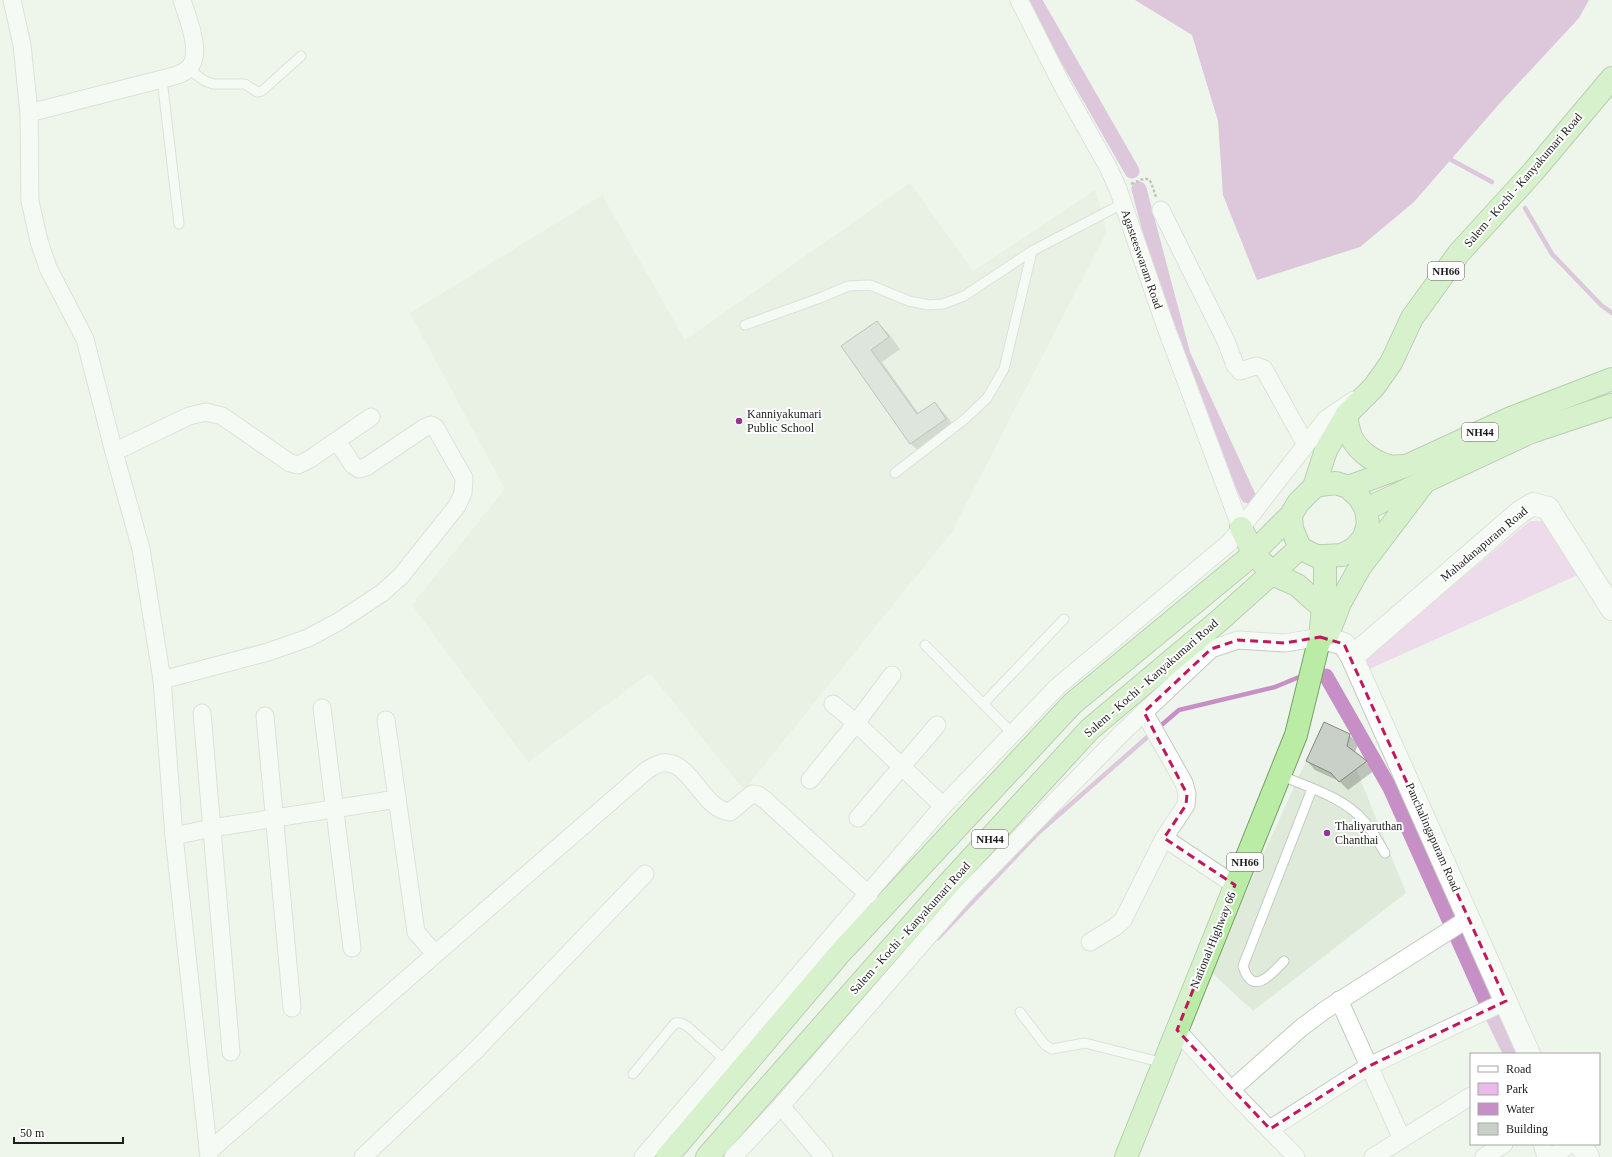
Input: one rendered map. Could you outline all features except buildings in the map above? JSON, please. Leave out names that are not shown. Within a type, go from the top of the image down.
[{"type":"highway","name":"Salem - Kochi - Kanyakumari Road","points":[[1314,487],[1326,450],[1347,414],[1374,387],[1391,363],[1412,318],[1459,253],[1532,172],[1612,78]]},
{"type":"highway","name":"NH44","points":[[1348,488],[1405,466],[1511,418],[1612,379]]},
{"type":"highway","name":"NH44","points":[[1366,509],[1531,432],[1612,405]]},
{"type":"highway","points":[[1347,414],[1348,430],[1354,442],[1362,452],[1378,462],[1390,466],[1405,466]]},
{"type":"highway","points":[[1323,638],[1360,567],[1424,482]]},
{"type":"highway","points":[[1291,515],[1292,529],[1300,548],[1316,556],[1325,556],[1342,555],[1355,548],[1364,537],[1368,524],[1366,509],[1359,497],[1348,488],[1336,483],[1314,487]]},
{"type":"highway","name":"NH44","points":[[667,1157],[841,952],[1072,704],[1253,552],[1291,515],[1298,503],[1314,487]]},
{"type":"highway","points":[[1242,528],[1253,552],[1272,574],[1297,585],[1323,608]]},
{"type":"highway","name":"Salem - Kochi - Kanyakumari Road","points":[[707,1157],[948,884],[1090,729],[1221,619],[1300,548]]},
{"type":"highway","name":"National Highway 66","points":[[1126,1157],[1296,735],[1323,638],[1325,556]]},
{"type":"street","points":[[12,0],[22,45],[29,112],[30,201],[39,241],[48,268],[85,339],[141,549],[162,680],[174,836],[209,1154]]},
{"type":"street","points":[[29,112],[177,75],[188,69],[194,63],[196,52],[182,0]]},
{"type":"street","name":"Agasteeswaram Road","points":[[1019,0],[1062,85],[1108,167],[1120,196],[1165,325],[1242,528]]},
{"type":"street","points":[[1161,210],[1226,341],[1235,365],[1240,371],[1256,366],[1264,369],[1306,445]]},
{"type":"street","points":[[643,1157],[869,895],[943,806],[1057,687],[1230,542],[1326,419],[1374,387]]},
{"type":"street","points":[[114,452],[189,416],[206,412],[222,416],[290,463],[298,464],[310,459],[371,417]]},
{"type":"street","points":[[162,680],[268,652],[308,638],[338,622],[382,593],[400,576],[457,506],[463,493],[464,478],[440,433],[435,427],[431,425],[424,428],[366,467],[359,469],[353,465],[337,441]]},
{"type":"street","name":"Mahadanapuram Road","points":[[1352,657],[1520,512],[1533,504],[1548,508],[1612,609]]},
{"type":"street","points":[[733,1157],[781,1106],[964,895],[1122,733],[1211,649],[1238,640],[1285,643],[1323,638]]},
{"type":"street","name":"Panchalingapuram Road","points":[[1323,638],[1344,644],[1352,657],[1530,1053]]},
{"type":"street","points":[[810,780],[892,675]]},
{"type":"street","points":[[834,704],[856,722],[943,806]]},
{"type":"street","points":[[322,708],[352,948]]},
{"type":"street","points":[[1090,942],[1115,927],[1123,920],[1164,838],[1186,805],[1187,794],[1184,783],[1144,712]]},
{"type":"street","points":[[202,713],[231,1052]]},
{"type":"street","points":[[265,716],[292,1008]]},
{"type":"street","points":[[386,720],[416,932],[435,954]]},
{"type":"street","points":[[858,818],[937,725]]},
{"type":"street","points":[[209,1154],[435,954],[648,770],[661,763],[672,763],[683,770],[712,803],[724,812],[730,812],[752,794],[758,795],[869,895]]},
{"type":"street","points":[[174,836],[212,828],[397,799]]},
{"type":"street","points":[[1164,838],[1235,885]]},
{"type":"street","points":[[363,1157],[476,1050],[645,874]]},
{"type":"street","points":[[1231,1090],[1301,1028],[1339,1000],[1469,918]]},
{"type":"street","points":[[1339,1000],[1402,1138]]},
{"type":"street","points":[[1270,1129],[1369,1066],[1506,1001]]},
{"type":"street","points":[[1177,1030],[1231,1090],[1296,1157]]},
{"type":"street","points":[[1373,1157],[1470,1097]]},
{"type":"street","points":[[781,1106],[824,1157]]},
{"type":"street","points":[[1484,1157],[1502,1145]]},
{"type":"street","points":[[1542,1145],[1546,1157]]},
{"type":"street","points":[[1552,1157],[1569,1145]]},
{"type":"street","points":[[1581,1145],[1588,1157]]},
{"type":"lane","points":[[188,69],[205,81],[213,84],[245,84],[257,92],[262,91],[301,56]]},
{"type":"lane","points":[[162,79],[179,224]]},
{"type":"lane","points":[[745,325],[820,298],[848,286],[870,285],[909,301],[929,305],[943,304],[964,296],[1120,196]]},
{"type":"lane","points":[[895,473],[965,418],[987,398],[1004,369],[1032,251]]},
{"type":"lane","points":[[983,704],[1064,619]]},
{"type":"lane","points":[[925,645],[1013,734]]},
{"type":"lane","points":[[1280,775],[1340,801],[1349,807],[1363,819],[1373,832],[1385,853]]},
{"type":"lane","points":[[1284,961],[1267,979],[1261,982],[1251,981],[1245,975],[1243,966],[1312,789]]},
{"type":"lane","points":[[1020,1012],[1045,1045],[1052,1049],[1085,1043],[1164,1063]]},
{"type":"lane","points":[[632,1074],[675,1023],[681,1023],[688,1026],[726,1060]]},
{"type":"path","points":[[1120,196],[1145,178],[1148,178],[1151,181],[1161,210]]},
{"type":"highlighted area","points":[[1320,637],[1344,644],[1506,1001],[1369,1066],[1270,1129],[1177,1030],[1235,885],[1164,838],[1186,805],[1187,794],[1144,712],[1211,649],[1238,640],[1285,643]]},
{"type":"shaded area","name":"Kanniyakumari Public School","points":[[910,183],[973,271],[1095,190],[1107,231],[951,533],[744,790],[650,673],[528,762],[412,605],[505,489],[410,313],[602,195],[685,340]]},
{"type":"shaded area","name":"Thaliyaruthan Chanthai","points":[[1347,746],[1406,893],[1253,1011],[1210,971],[1306,761],[1331,773]]},
{"type":"green space","points":[[1530,521],[1545,521],[1578,575],[1365,671],[1362,662]]},
{"type":"water","points":[[1135,0],[1589,0],[1579,18],[1500,103],[1414,202],[1360,247],[1257,280],[1223,195],[1218,121],[1192,35]]},
{"type":"waterway","points":[[1034,0],[1132,171]]},
{"type":"waterway","points":[[1446,157],[1492,182]]},
{"type":"waterway","points":[[1139,189],[1183,355],[1248,496]]},
{"type":"waterway","points":[[1525,208],[1552,254],[1601,305],[1612,313]]},
{"type":"waterway","points":[[1158,728],[1179,710],[1275,687],[1304,675]]},
{"type":"waterway","points":[[1326,676],[1390,788],[1449,920]]},
{"type":"waterway","points":[[938,938],[1038,833],[1152,733]]},
{"type":"waterway","points":[[1456,935],[1486,1002]]},
{"type":"waterway","points":[[1492,1015],[1511,1053]]},
{"type":"place","name":"Kanniyakumari Public School","points":[[739,421]]},
{"type":"place","name":"Thaliyaruthan Chanthai","points":[[1327,833]]}]
